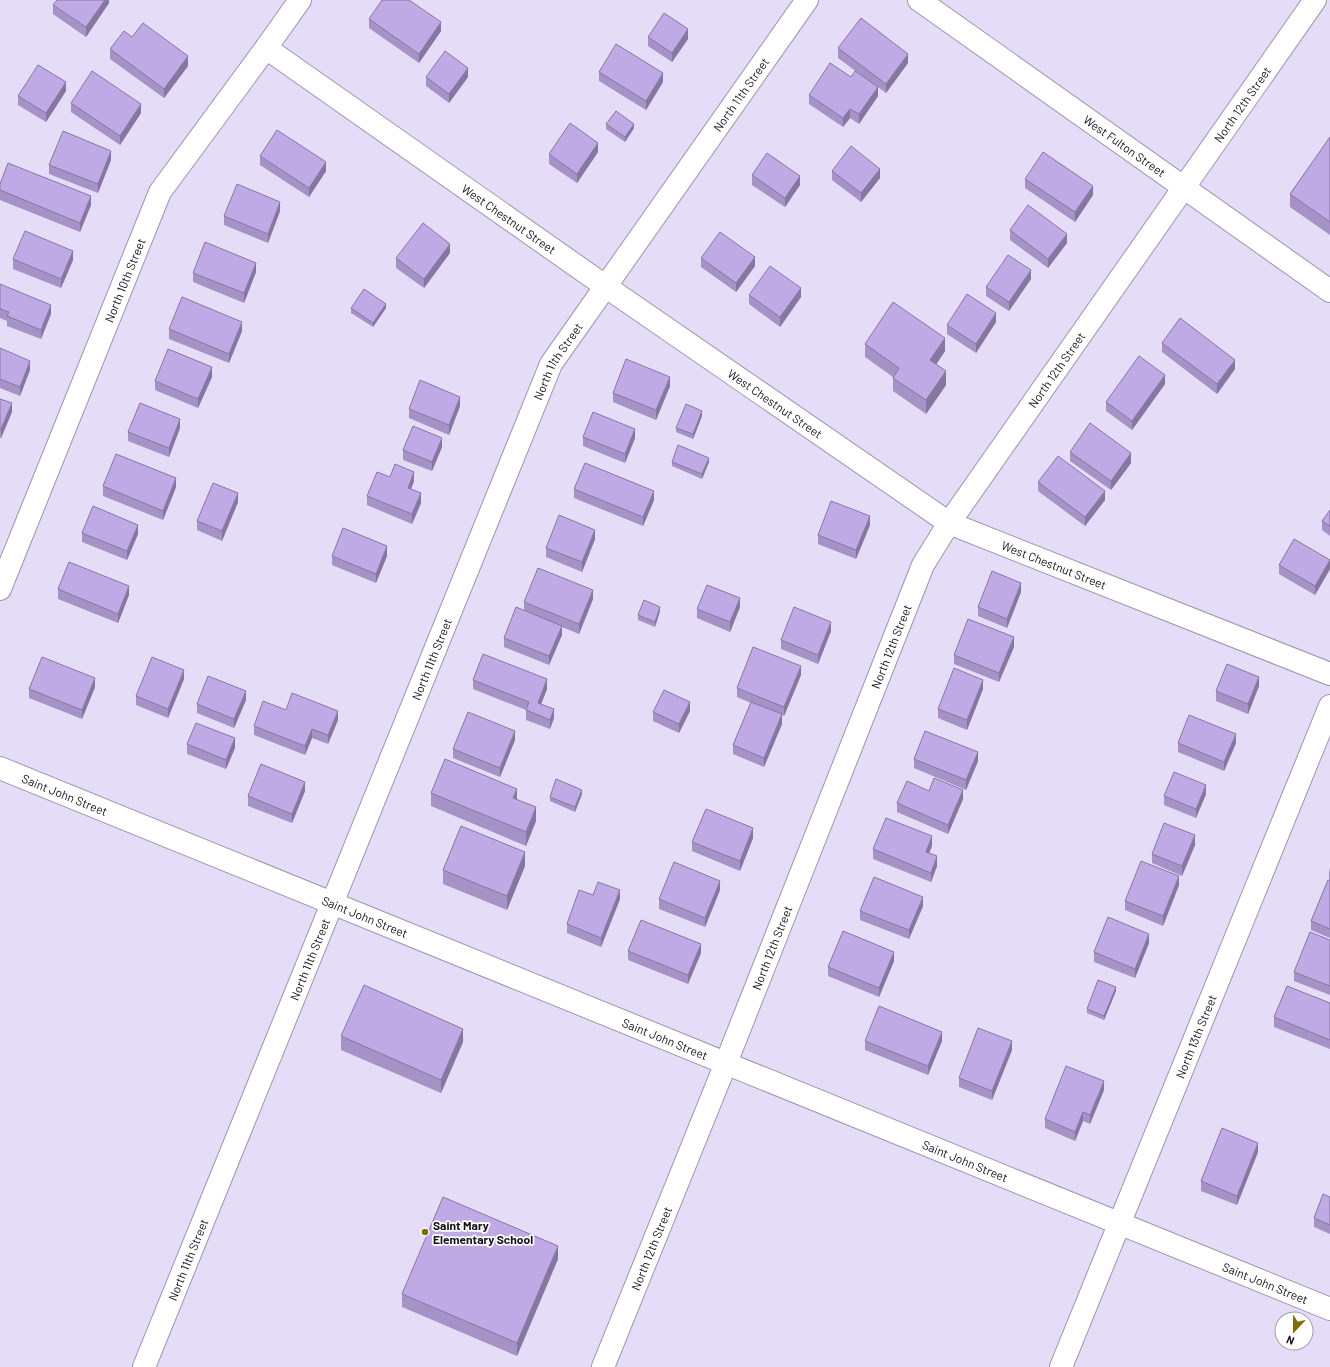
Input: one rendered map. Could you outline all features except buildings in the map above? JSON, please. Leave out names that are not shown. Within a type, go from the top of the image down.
[{"type":"street","name":"North 10th Street","points":[[0,589],[160,192],[300,0]]},
{"type":"street","name":"North 11th Street","points":[[144,1367],[551,364],[807,0]]},
{"type":"street","name":"West Fulton Street","points":[[919,0],[1330,291]]},
{"type":"street","name":"North 12th Street","points":[[603,1367],[726,1063],[923,566],[949,523],[1315,0]]},
{"type":"street","name":"West Chestnut Street","points":[[266,48],[605,286],[949,523],[1330,674]]},
{"type":"street","name":"North 13th Street","points":[[1061,1367],[1330,706]]},
{"type":"street","name":"Saint John Street","points":[[0,768],[1330,1309]]},
{"type":"place","name":"Saint Mary Elementary School","points":[[425,1232]]}]
